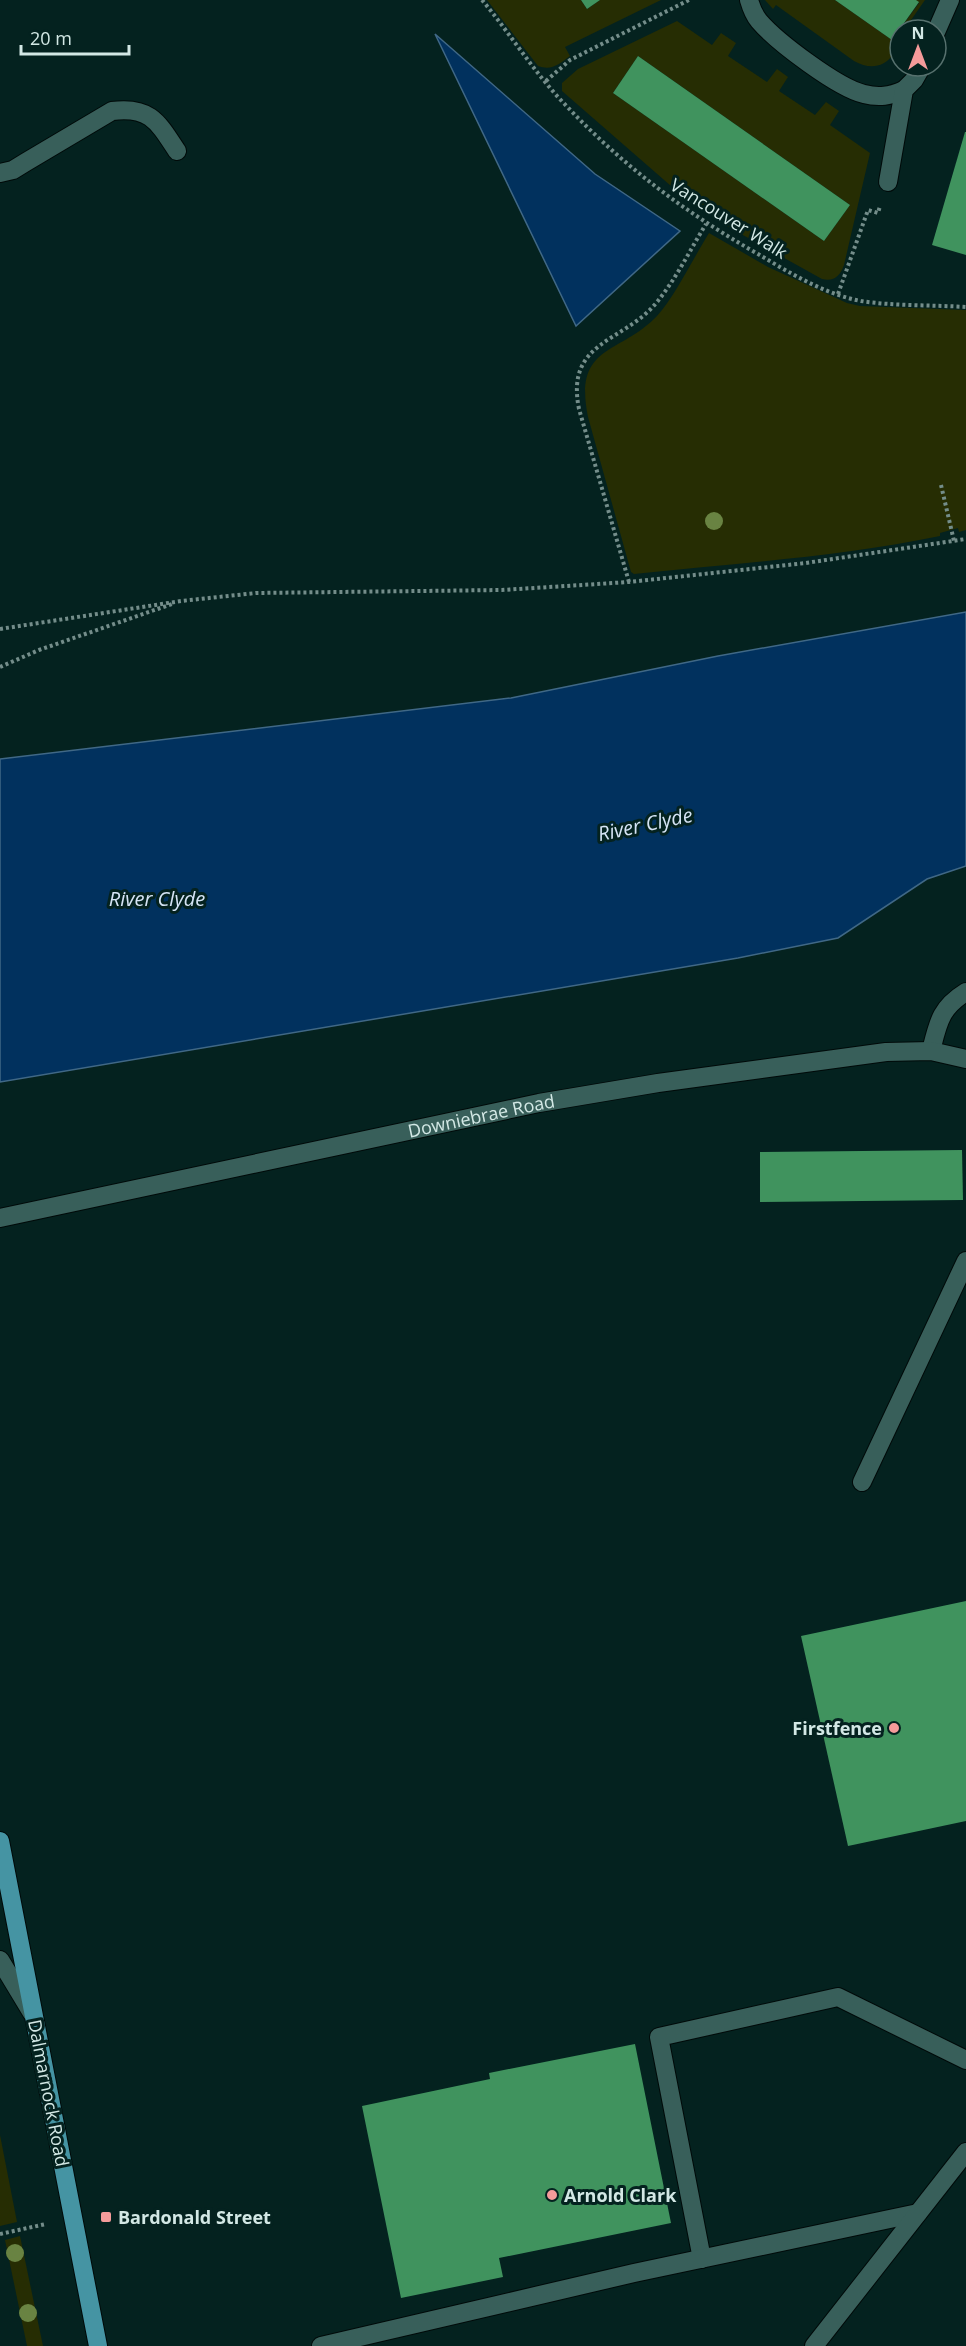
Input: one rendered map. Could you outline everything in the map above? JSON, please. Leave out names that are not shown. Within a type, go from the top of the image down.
[{"type":"main road","name":"Dalmarnock Road","points":[[0,1841],[98,2346]]},
{"type":"street","points":[[749,0],[757,20],[788,49],[861,94],[879,97],[892,95],[904,90],[915,78]]},
{"type":"street","points":[[942,18],[950,0]]},
{"type":"street","points":[[888,182],[904,90]]},
{"type":"street","points":[[0,173],[13,170],[112,111],[138,111],[151,116],[160,125],[177,151]]},
{"type":"street","points":[[931,1051],[941,1015],[952,1001],[966,992]]},
{"type":"street","name":"Downiebrae Road","points":[[0,1218],[439,1123],[591,1093],[886,1052],[931,1051],[966,1059]]},
{"type":"street","points":[[862,1482],[966,1261]]},
{"type":"street","points":[[0,1960],[34,2017]]},
{"type":"street","points":[[702,2259],[659,2037],[838,1996],[966,2060]]},
{"type":"street","points":[[814,2346],[966,2152]]},
{"type":"street","points":[[321,2346],[702,2259],[918,2213]]},
{"type":"path","name":"Vancouver Walk","points":[[482,0],[546,81],[599,140],[653,186],[706,224],[793,274],[838,294],[862,301],[966,306]]},
{"type":"path","points":[[546,81],[570,60],[689,0]]},
{"type":"path","points":[[838,294],[868,210],[878,213],[888,182]]},
{"type":"path","points":[[629,582],[579,409],[578,380],[583,362],[592,351],[635,322],[656,303],[706,224]]},
{"type":"path","points":[[941,485],[954,541]]},
{"type":"path","points":[[0,629],[181,601],[256,593],[502,590],[629,582],[806,563],[966,539]]},
{"type":"path","points":[[0,667],[39,650],[181,601]]},
{"type":"path","points":[[0,2234],[73,2219]]},
{"type":"green space","points":[[487,0],[581,0],[587,9],[600,0],[661,0],[565,47],[570,56],[555,66],[547,68],[538,66]]},
{"type":"green space","points":[[765,0],[835,0],[888,37],[888,60],[880,65],[863,65],[854,61],[776,5],[773,9]]},
{"type":"green space","points":[[916,0],[925,0],[912,18],[908,18],[919,3]]},
{"type":"green space","points":[[677,21],[712,45],[721,33],[736,43],[728,56],[767,82],[777,69],[788,77],[779,91],[815,115],[826,102],[839,111],[830,125],[870,153],[841,272],[833,279],[822,279],[723,224],[671,186],[562,91],[562,83],[578,69]],"holes":[[[638,56],[850,205],[824,241],[613,93]]]},
{"type":"green space","points":[[709,233],[768,267],[847,303],[860,306],[966,310],[966,530],[959,532],[958,528],[940,533],[940,536],[902,543],[788,559],[634,574],[631,572],[588,417],[585,393],[587,376],[593,363],[603,354],[643,329],[664,308]]},
{"type":"green space","points":[[0,2135],[17,2222],[0,2226]]},
{"type":"green space","points":[[20,2236],[43,2346],[27,2346],[5,2240]]},
{"type":"water","points":[[435,34],[595,174],[680,231],[576,326]]},
{"type":"water","name":"River Clyde","points":[[966,612],[966,866],[927,879],[838,938],[738,958],[0,1082],[0,759],[511,698],[718,656]]},
{"type":"building","points":[[581,0],[600,0],[587,9]]},
{"type":"building","points":[[835,0],[916,0],[919,2],[908,18],[888,18],[888,37]]},
{"type":"building","points":[[638,56],[850,205],[824,241],[613,93]]},
{"type":"building","points":[[966,132],[966,255],[932,245]]},
{"type":"building","points":[[962,1150],[963,1200],[760,1202],[760,1152]]},
{"type":"building","name":"Firstfence","points":[[966,1601],[966,1821],[848,1846],[801,1636]]},
{"type":"building","points":[[635,2044],[671,2223],[499,2258],[503,2277],[401,2298],[362,2106],[490,2079],[489,2073]]},
{"type":"place","name":"Firstfence","points":[[894,1728]]},
{"type":"place","name":"Arnold Clark","points":[[552,2195]]},
{"type":"place","name":"Bardonald Street","points":[[106,2217]]}]
